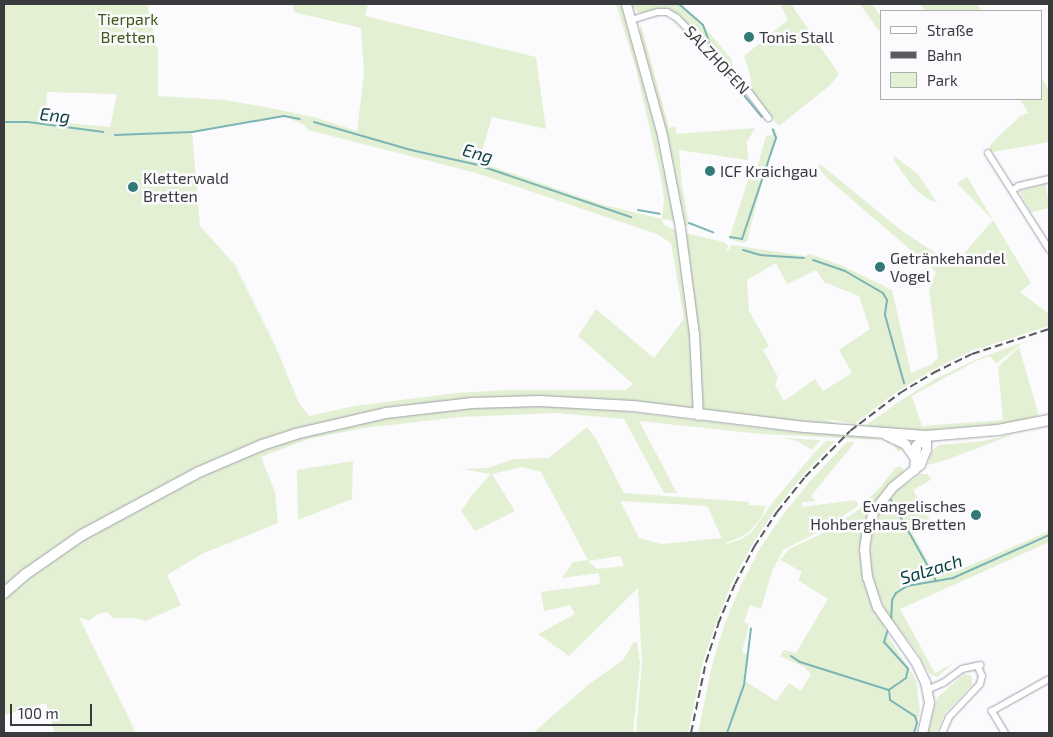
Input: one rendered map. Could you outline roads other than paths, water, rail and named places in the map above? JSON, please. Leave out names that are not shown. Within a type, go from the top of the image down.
[{"type":"main road","points":[[4,593],[26,574],[82,535],[199,472],[262,445],[332,425],[386,413],[472,403],[539,401],[624,406],[886,435],[926,436],[998,430],[1049,420]]},
{"type":"street","points":[[626,4],[662,135],[680,228],[693,325],[698,415]]},
{"type":"street","name":"SALZHOFEN","points":[[631,20],[658,12],[667,12],[676,18],[745,87],[768,118]]},
{"type":"street","points":[[988,153],[1047,239],[1049,249]]},
{"type":"street","points":[[1013,190],[1019,186],[1049,179]]},
{"type":"street","points":[[886,435],[905,444],[914,457]]},
{"type":"street","points":[[914,470],[916,445],[926,436]]},
{"type":"street","points":[[922,733],[928,715],[927,690],[915,661],[884,619],[872,597],[867,577],[864,550],[866,534],[874,510],[881,500],[914,470],[923,458],[926,436]]},
{"type":"street","points":[[927,690],[943,683],[962,669],[980,666],[982,676],[980,684],[949,717],[942,733]]},
{"type":"street","points":[[1005,733],[992,711],[1049,679]]},
{"type":"waterway","points":[[679,4],[703,25],[712,50]]},
{"type":"waterway","points":[[728,76],[762,117]]},
{"type":"waterway","name":"Eng","points":[[115,135],[192,132],[284,116],[300,119]]},
{"type":"waterway","name":"Eng","points":[[4,122],[28,122],[103,132]]},
{"type":"waterway","name":"Eng","points":[[314,122],[411,150],[478,165],[631,217]]},
{"type":"waterway","points":[[730,237],[742,239],[776,138],[773,130]]},
{"type":"waterway","name":"Eng","points":[[638,210],[660,214]]},
{"type":"waterway","name":"Eng","points":[[689,223],[713,232]]},
{"type":"waterway","points":[[743,250],[760,255],[804,258]]},
{"type":"waterway","points":[[813,260],[845,271],[883,293],[887,300],[885,315],[904,383]]},
{"type":"waterway","points":[[891,500],[936,581]]},
{"type":"waterway","name":"Salzach","points":[[891,622],[892,600],[896,593],[907,586],[953,578],[1049,535]]},
{"type":"waterway","points":[[727,733],[744,685],[751,628]]},
{"type":"waterway","name":"Salzach","points":[[888,629],[884,642],[908,669],[906,678],[889,690],[890,700],[915,716],[917,723],[914,733]]},
{"type":"waterway","points":[[791,656],[800,662],[889,690]]},
{"type":"railway","points":[[691,733],[706,662],[718,624],[735,584],[754,547],[777,512],[805,477],[850,431],[900,393],[933,373],[972,354],[1049,329]]},
{"type":"place","name":"Tonis Stall","points":[[749,37]]},
{"type":"place","name":"ICF Kraichgau","points":[[710,171]]},
{"type":"place","name":"Kletterwald Bretten","points":[[133,187]]},
{"type":"place","name":"Getränkehandel Vogel","points":[[880,267]]},
{"type":"place","name":"Evangelisches Hohberghaus Bretten","points":[[976,515]]},
{"type":"park label","name":"Tierpark Bretten","points":[[128,28]]}]
